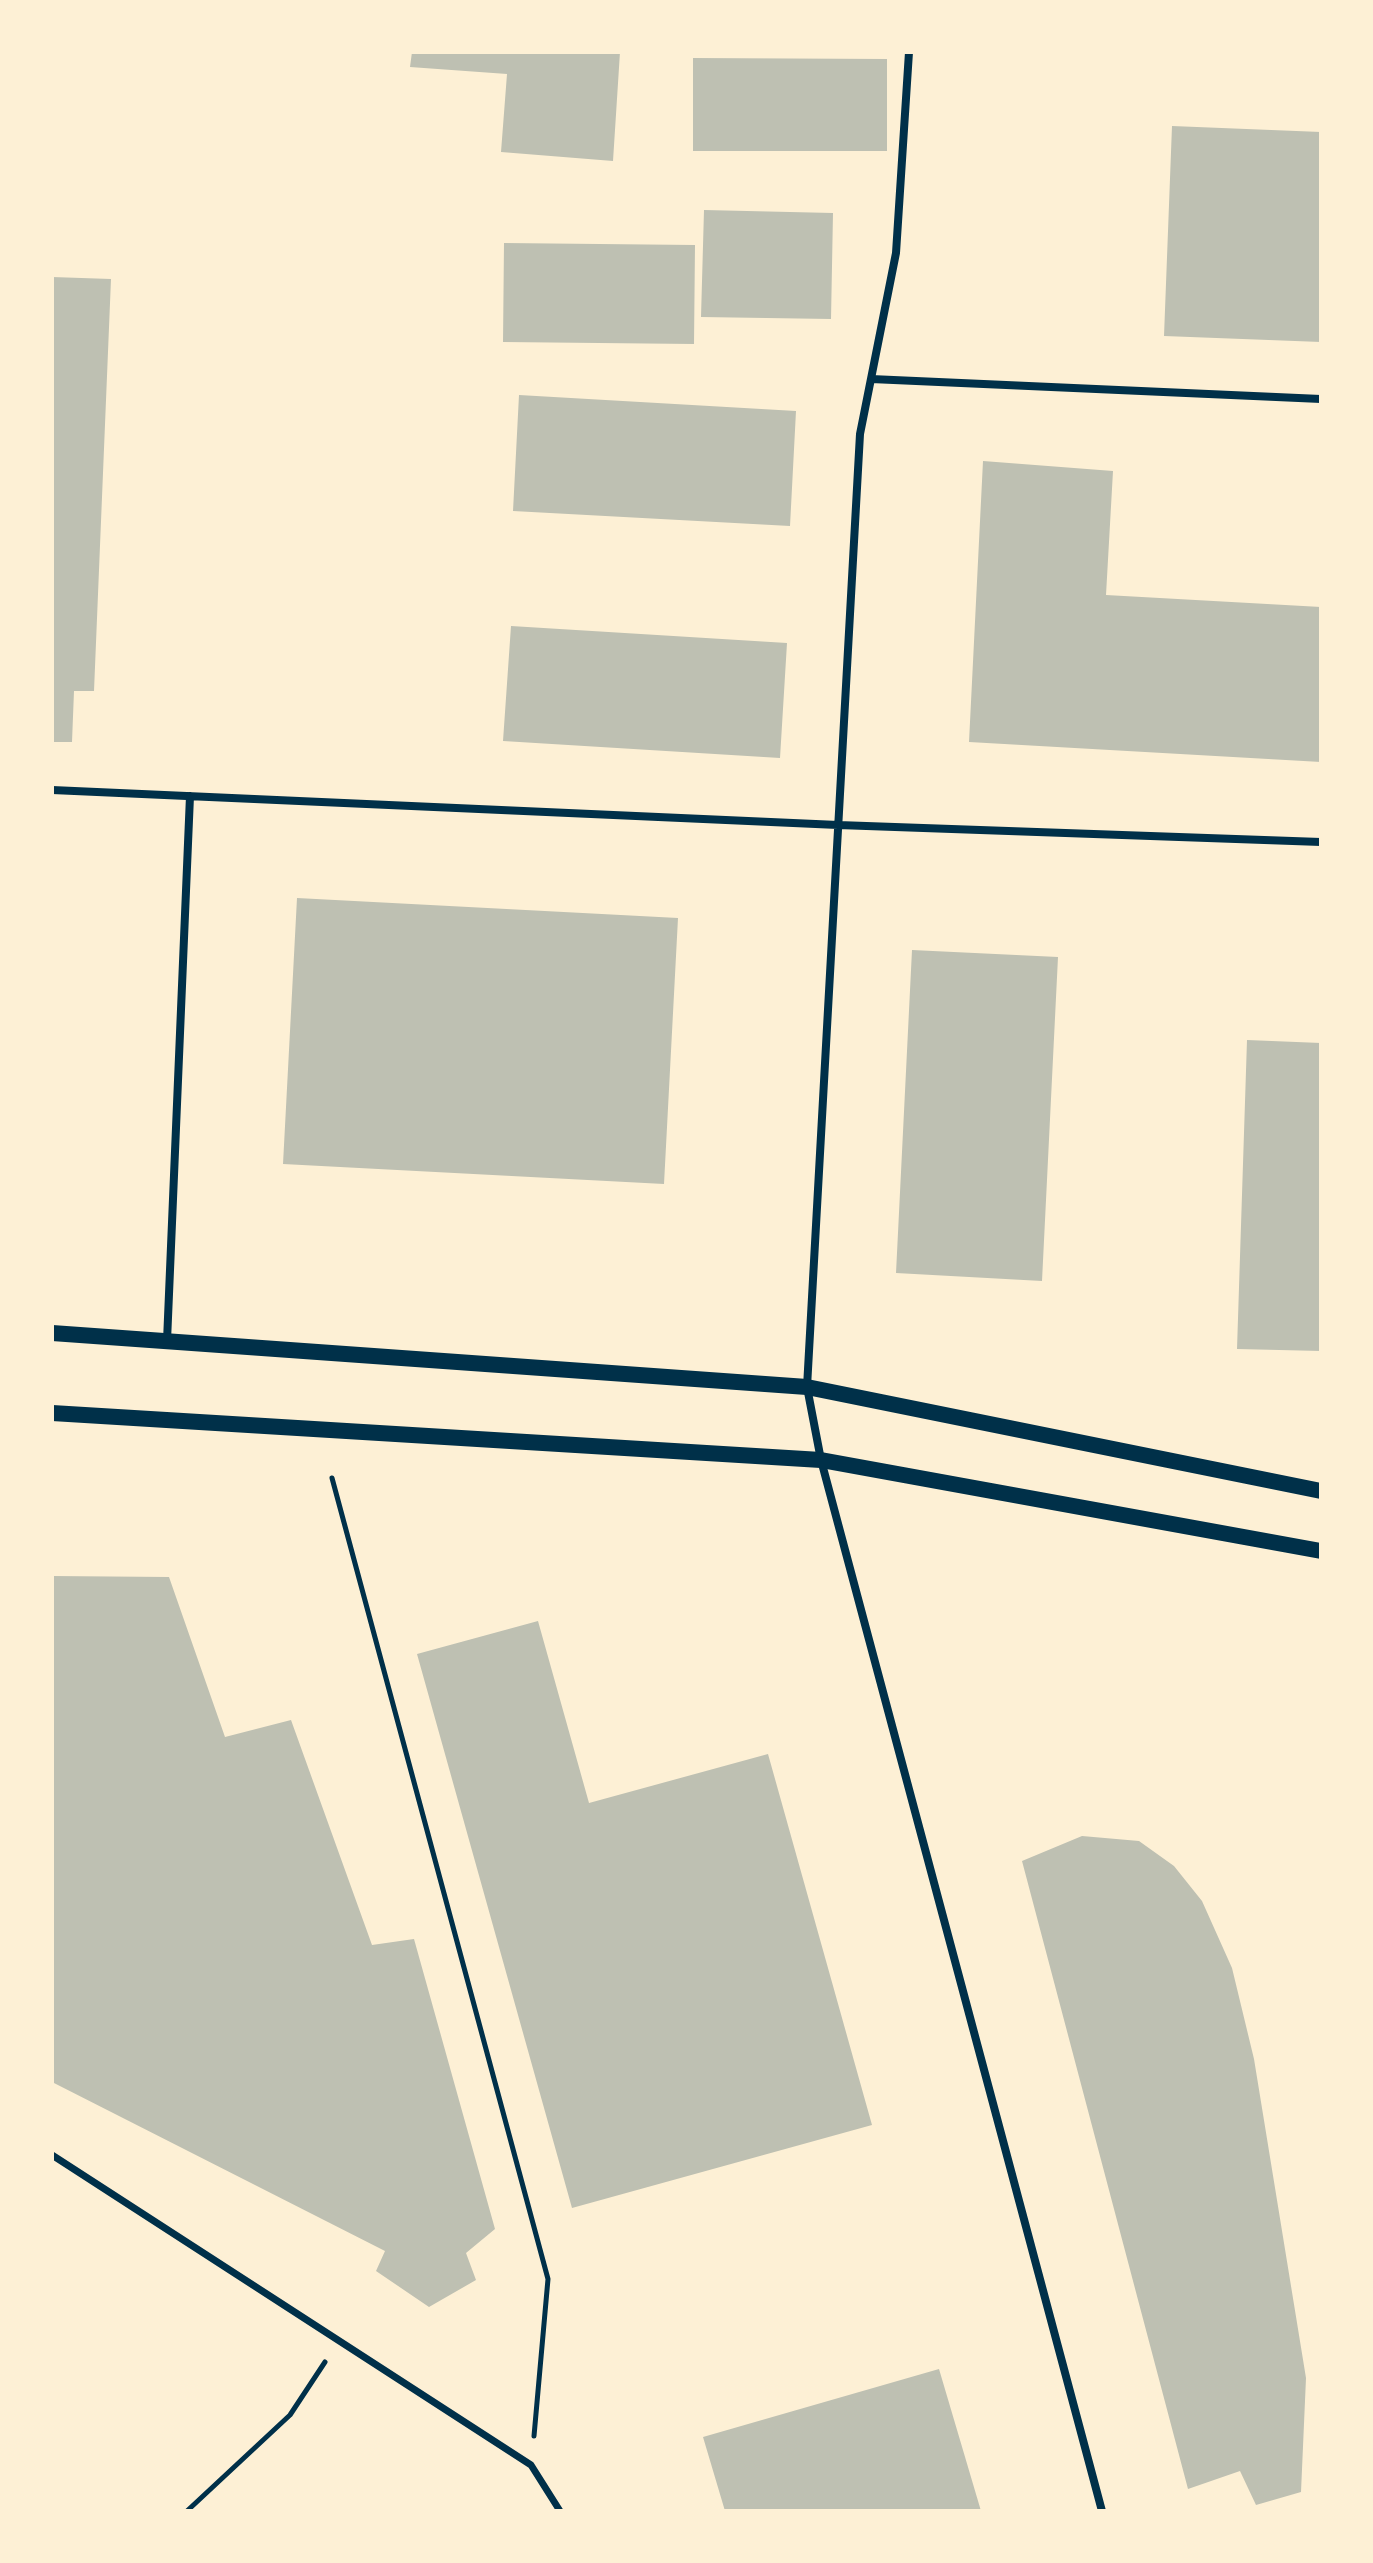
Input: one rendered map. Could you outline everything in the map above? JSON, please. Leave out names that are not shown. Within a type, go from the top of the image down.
[{"type":"main road","points":[[52,1333],[807,1387],[1321,1491]]},
{"type":"main road","points":[[52,1413],[821,1460],[1321,1551]]},
{"type":"street","points":[[909,52],[896,253],[860,434],[807,1387],[821,1460],[1102,2511]]},
{"type":"street","points":[[871,379],[1321,399]]},
{"type":"street","points":[[52,790],[838,825],[1321,842]]},
{"type":"street","points":[[167,1341],[190,796]]},
{"type":"street","points":[[52,2155],[531,2465],[560,2511]]},
{"type":"path","points":[[332,1478],[548,2279],[531,2465]]},
{"type":"path","points":[[187,2511],[290,2415],[339,2341]]},
{"type":"building","points":[[412,52],[620,52],[613,161],[501,152],[507,74],[410,67]]},
{"type":"building","points":[[693,58],[887,59],[887,151],[693,151]]},
{"type":"building","points":[[1172,126],[1321,132],[1321,342],[1164,336]]},
{"type":"building","points":[[704,210],[833,213],[831,319],[701,317]]},
{"type":"building","points":[[504,243],[695,245],[694,344],[503,342]]},
{"type":"building","points":[[52,277],[111,279],[94,691],[74,691],[72,742],[52,742]]},
{"type":"building","points":[[519,395],[796,411],[790,526],[513,511]]},
{"type":"building","points":[[983,461],[1113,471],[1106,595],[1321,607],[1321,762],[969,742]]},
{"type":"building","points":[[511,626],[787,643],[780,758],[503,741]]},
{"type":"building","points":[[297,898],[678,918],[664,1184],[283,1164]]},
{"type":"building","points":[[912,950],[1058,957],[1042,1281],[896,1273]]},
{"type":"building","points":[[1247,1040],[1321,1043],[1321,1351],[1237,1349]]},
{"type":"building","points":[[52,1576],[169,1577],[225,1737],[291,1720],[372,1945],[414,1939],[495,2229],[466,2253],[476,2280],[429,2307],[376,2271],[385,2251],[52,2082]]},
{"type":"building","points":[[538,1621],[589,1803],[768,1754],[872,2125],[572,2208],[417,1654]]},
{"type":"building","points":[[1082,1836],[1139,1841],[1174,1866],[1202,1901],[1232,1968],[1254,2059],[1306,2378],[1301,2492],[1256,2505],[1240,2471],[1188,2489],[1022,1861]]},
{"type":"building","points":[[939,2369],[981,2511],[725,2511],[703,2437]]}]
